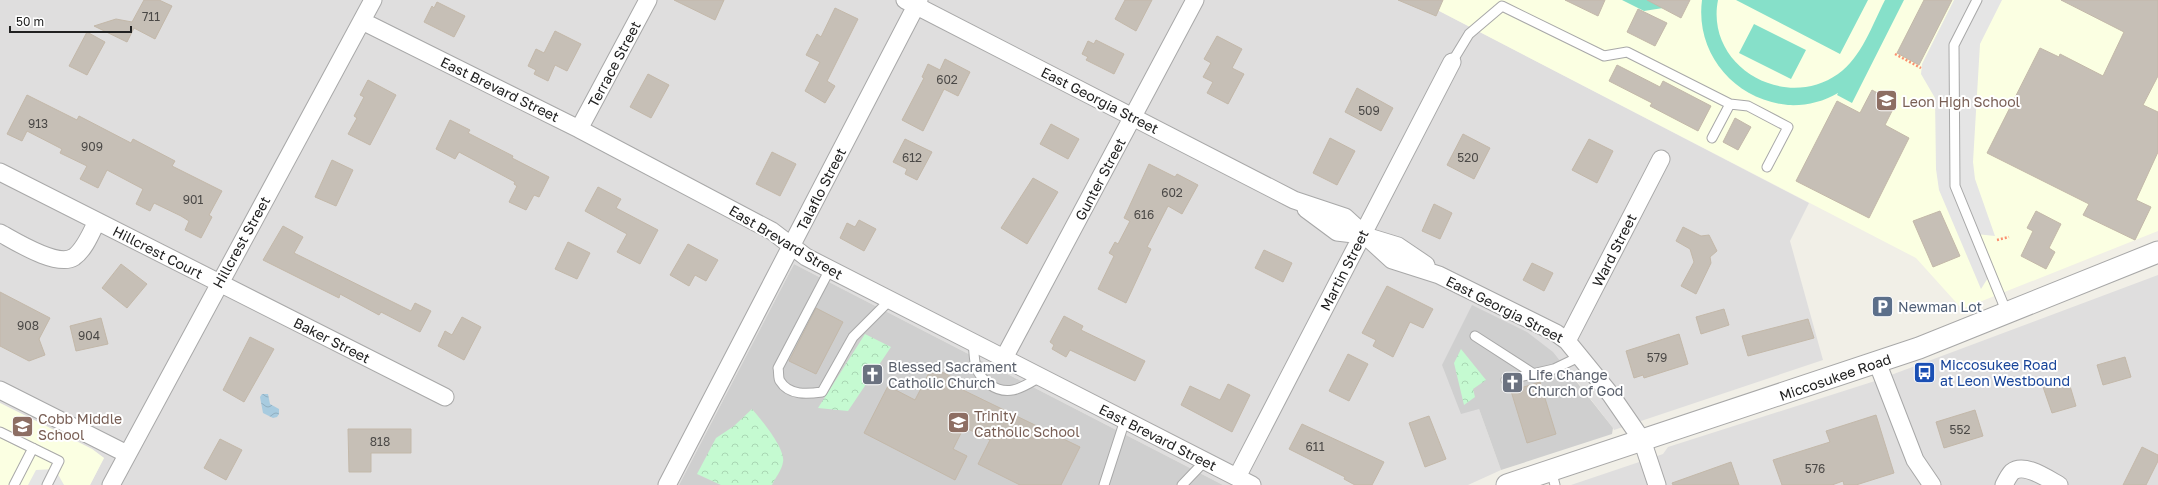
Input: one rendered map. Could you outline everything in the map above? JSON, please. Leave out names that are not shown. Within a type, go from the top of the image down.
[{"type":"street","name":"Hillcrest Street","points":[[111,485],[373,0]]},
{"type":"street","name":"Terrace Street","points":[[580,129],[648,0]]},
{"type":"street","name":"Gunter Street","points":[[1004,358],[1195,0]]},
{"type":"street","name":"East Georgia Street","points":[[914,2],[1294,200],[1345,217],[1362,234],[1398,246],[1439,275],[1556,333],[1567,341],[1581,356],[1642,440],[1657,485]]},
{"type":"street","name":"Talaflo Street","points":[[667,485],[792,246],[914,2]]},
{"type":"street","name":"East Brevard Street","points":[[362,21],[580,129],[772,231],[806,257],[1252,485]]},
{"type":"street","name":"Martin Street","points":[[1237,477],[1452,62]]},
{"type":"street","name":"Ward Street","points":[[1567,341],[1661,159]]},
{"type":"street","name":"Hillcrest Court","points":[[0,172],[219,283]]},
{"type":"street","name":"Hillcrest Court","points":[[0,233],[43,254],[59,260],[68,259],[74,257],[85,245],[97,221]]},
{"type":"street","name":"Miccosukee Road","points":[[1507,485],[1553,478],[1642,440],[1919,348],[2007,314],[2158,252]]},
{"type":"street","name":"Baker Street","points":[[219,283],[445,397]]},
{"type":"street","points":[[1877,362],[1915,460],[1932,485]]},
{"type":"street","points":[[0,390],[127,454]]},
{"type":"street","points":[[2004,485],[2011,472],[2015,470],[2029,470],[2059,485]]},
{"type":"lane","points":[[1977,0],[1954,45],[1956,186],[2007,314]]},
{"type":"lane","points":[[1452,62],[1469,34],[1502,6],[1604,56],[1627,52],[1730,104],[1748,106],[1788,127],[1767,167]]},
{"type":"lane","points":[[1712,138],[1730,104]]},
{"type":"lane","points":[[830,269],[778,368],[780,381],[792,391],[807,394],[822,392],[853,337],[890,300]]},
{"type":"lane","points":[[1475,336],[1534,374]]},
{"type":"lane","points":[[973,343],[976,368],[982,379],[992,386],[1002,391],[1012,392],[1040,377]]},
{"type":"lane","points":[[1506,380],[1554,369],[1581,356]]},
{"type":"lane","points":[[1104,485],[1125,420]]},
{"type":"lane","points":[[0,432],[59,461],[47,485]]},
{"type":"lane","points":[[14,485],[33,448]]},
{"type":"lane","points":[[1182,485],[1205,461]]},
{"type":"path","points":[[1895,54],[1921,68]]},
{"type":"path","points":[[1997,240],[2009,237]]},
{"type":"shaded area","points":[[0,0],[1418,0],[1809,203],[1790,241],[1823,360],[1614,430],[1562,362],[1479,409],[1501,470],[1468,485],[1223,485],[794,264],[679,485],[90,485],[104,458],[92,449],[0,403]]},
{"type":"shaded area","name":"Leon High School","points":[[1418,0],[2158,0],[2158,231],[1962,309],[1916,258]]},
{"type":"shaded area","points":[[1954,0],[2002,0],[1980,44],[1973,162],[1975,179],[1995,236],[1976,234],[1991,273],[1981,289],[1939,190],[1936,169],[1935,98],[1921,74],[1922,64]]},
{"type":"shaded area","name":"Blessed Sacrament Catholic Church","points":[[794,264],[1223,485],[679,485]]},
{"type":"shaded area","points":[[2158,275],[2158,485],[1571,485],[1663,454],[1668,447],[1875,381]]},
{"type":"shaded area","name":"Life Change Church of God","points":[[1472,305],[1527,332],[1553,352],[1613,428],[1612,434],[1501,470],[1479,409],[1461,414],[1442,365]]},
{"type":"shaded area","name":"Cobb Middle School","points":[[0,403],[92,449],[104,458],[90,485],[0,485]]},
{"type":"shaded area","points":[[55,469],[64,485],[28,485],[36,470]]},
{"type":"green space","points":[[1622,0],[1667,0],[1663,8],[1644,11]]},
{"type":"green space","points":[[1702,0],[1718,0],[1717,24],[1724,45],[1736,62],[1753,76],[1773,85],[1795,88],[1817,84],[1838,74],[1854,59],[1860,50],[1885,0],[1904,0],[1852,103],[1837,95],[1838,93],[1820,101],[1807,104],[1788,105],[1769,101],[1751,94],[1736,84],[1722,71],[1712,56],[1705,38],[1702,20]]},
{"type":"green space","points":[[1736,0],[1868,0],[1840,54]]},
{"type":"green space","points":[[1754,24],[1806,50],[1791,79],[1739,53]]},
{"type":"green space","points":[[865,334],[891,347],[848,411],[818,408]]},
{"type":"green space","points":[[1461,349],[1486,380],[1473,389],[1475,397],[1464,405],[1454,363]]},
{"type":"green space","points":[[752,409],[772,434],[783,456],[781,468],[772,485],[721,485],[697,474],[716,438],[734,426]]},
{"type":"water","points":[[262,394],[268,394],[270,404],[279,409],[279,414],[277,417],[273,418],[263,413],[260,397]]},
{"type":"building","points":[[144,0],[159,0],[172,6],[155,39],[134,28],[127,42],[94,26],[116,19],[132,22]]},
{"type":"building","points":[[674,0],[724,0],[715,20]]},
{"type":"building","points":[[1125,0],[1152,0],[1136,31],[1115,19]]},
{"type":"building","points":[[1398,0],[1443,0],[1436,16]]},
{"type":"building","points":[[1565,0],[1605,0],[1598,16]]},
{"type":"building","points":[[1647,0],[1690,0],[1681,18]]},
{"type":"building","points":[[1924,0],[1952,0],[1919,65],[1897,53]]},
{"type":"building","points":[[2061,0],[2158,0],[2158,76],[2143,105],[2158,112],[2158,152],[2136,200],[2151,207],[2135,240],[2083,215],[2089,204],[1987,153],[2040,48],[2059,57],[2060,54],[2103,76],[2124,32]]},
{"type":"building","points":[[437,2],[465,16],[454,37],[424,22],[432,6],[434,8]]},
{"type":"building","points":[[835,8],[858,19],[827,81],[835,86],[825,103],[805,91],[820,62],[806,55],[817,34],[821,37]]},
{"type":"building","points":[[1638,9],[1667,23],[1655,46],[1627,32]]},
{"type":"building","points":[[555,31],[581,44],[567,71],[555,65],[548,81],[534,74],[536,70],[528,66],[536,49],[544,53]]},
{"type":"building","points":[[87,32],[105,42],[87,75],[69,66]]},
{"type":"building","points":[[1217,36],[1242,49],[1232,68],[1244,74],[1228,104],[1207,93],[1213,82],[1203,77],[1211,63],[1204,59]]},
{"type":"building","points":[[1096,40],[1124,54],[1114,74],[1086,60],[1088,57],[1082,54],[1088,41],[1094,44]]},
{"type":"building","points":[[945,59],[970,72],[958,96],[944,89],[923,131],[902,120],[924,78],[922,77],[928,64],[940,70]]},
{"type":"building","points":[[1617,65],[1660,87],[1663,81],[1711,106],[1698,131],[1650,106],[1652,103],[1609,81]]},
{"type":"building","points":[[648,74],[669,85],[651,118],[630,107]]},
{"type":"building","points":[[368,80],[396,95],[370,145],[348,134],[357,118],[354,116],[364,97],[360,95]]},
{"type":"building","points":[[1357,88],[1393,108],[1381,131],[1345,112]]},
{"type":"building","points":[[1872,90],[1896,103],[1885,125],[1909,138],[1869,218],[1796,181],[1837,101],[1860,113]]},
{"type":"building","points":[[27,95],[77,120],[79,116],[131,143],[133,139],[175,161],[172,166],[222,191],[209,215],[212,217],[201,238],[185,230],[189,221],[181,216],[154,203],[150,211],[136,204],[143,189],[107,170],[98,188],[80,179],[87,166],[60,153],[62,149],[27,131],[22,141],[7,134]]},
{"type":"building","points":[[1735,118],[1751,127],[1738,150],[1723,142]]},
{"type":"building","points":[[450,120],[470,130],[468,133],[513,156],[512,158],[549,177],[539,197],[534,195],[526,210],[509,202],[517,186],[514,184],[515,182],[459,152],[455,159],[436,149]]},
{"type":"building","points":[[1051,124],[1079,139],[1068,159],[1040,144]]},
{"type":"building","points":[[1463,134],[1490,148],[1474,179],[1447,165]]},
{"type":"building","points":[[1330,138],[1355,151],[1337,185],[1313,173]]},
{"type":"building","points":[[905,139],[932,152],[917,180],[905,174],[907,169],[893,162]]},
{"type":"building","points":[[1589,139],[1613,151],[1597,183],[1572,170]]},
{"type":"building","points":[[772,152],[796,164],[780,196],[756,184]]},
{"type":"building","points":[[332,160],[353,170],[336,206],[315,197]]},
{"type":"building","points":[[1149,164],[1175,177],[1177,174],[1198,185],[1182,214],[1168,206],[1147,247],[1151,249],[1126,303],[1098,289],[1114,256],[1109,253],[1115,242],[1118,244],[1130,221],[1124,218]]},
{"type":"building","points":[[1033,178],[1058,192],[1027,244],[1001,228]]},
{"type":"building","points":[[598,187],[621,199],[616,208],[658,230],[640,264],[617,252],[627,234],[585,211]]},
{"type":"building","points":[[1434,204],[1452,213],[1440,239],[1422,231]]},
{"type":"building","points":[[1940,211],[1960,256],[1933,267],[1913,221]]},
{"type":"building","points":[[2036,211],[2061,224],[2049,248],[2055,252],[2046,269],[2021,256],[2033,231],[2027,228]]},
{"type":"building","points":[[859,220],[876,229],[864,251],[840,238],[847,223],[855,227]]},
{"type":"building","points":[[283,226],[303,237],[294,253],[411,311],[415,303],[431,311],[420,332],[381,312],[379,315],[340,294],[339,298],[263,260]]},
{"type":"building","points":[[1683,227],[1701,236],[1709,235],[1717,251],[1710,257],[1711,263],[1696,294],[1681,286],[1694,262],[1690,249],[1676,241]]},
{"type":"building","points":[[568,242],[590,253],[577,279],[555,269]]},
{"type":"building","points":[[688,244],[718,260],[706,281],[695,275],[689,286],[670,275]]},
{"type":"building","points":[[1264,250],[1292,263],[1283,282],[1255,268]]},
{"type":"building","points":[[1532,263],[1553,273],[1544,291],[1523,280]]},
{"type":"building","points":[[121,264],[147,284],[127,308],[102,288]]},
{"type":"building","points":[[1387,286],[1433,309],[1423,328],[1410,322],[1393,357],[1373,346],[1376,340],[1362,333]]},
{"type":"building","points":[[0,292],[50,318],[39,339],[45,355],[29,361],[0,346]]},
{"type":"building","points":[[816,308],[843,322],[816,374],[789,361]]},
{"type":"building","points":[[1724,309],[1729,325],[1701,334],[1696,317]]},
{"type":"building","points":[[1064,316],[1083,326],[1081,330],[1145,361],[1135,381],[1070,350],[1066,357],[1052,349],[1054,345],[1050,342]]},
{"type":"building","points":[[462,317],[481,327],[464,360],[438,346],[445,331],[452,335]]},
{"type":"building","points":[[101,318],[108,344],[76,351],[70,326]]},
{"type":"building","points":[[1808,319],[1814,338],[1748,356],[1742,336]]},
{"type":"building","points":[[1679,334],[1688,364],[1644,378],[1643,375],[1634,378],[1626,351]]},
{"type":"building","points":[[250,337],[274,349],[244,402],[223,390]]},
{"type":"building","points":[[1348,354],[1368,364],[1349,401],[1329,391]]},
{"type":"building","points":[[2125,357],[2131,377],[2103,385],[2097,365]]},
{"type":"building","points":[[932,367],[966,384],[963,390],[1080,447],[1061,485],[1020,485],[978,464],[990,440],[964,427],[953,449],[967,456],[955,480],[864,433],[888,386],[915,400]]},
{"type":"building","points":[[2067,376],[2076,406],[2052,413],[2042,384]]},
{"type":"building","points":[[1540,382],[1556,434],[1527,443],[1511,391]]},
{"type":"building","points":[[1228,384],[1250,395],[1232,432],[1181,405],[1190,386],[1220,400]]},
{"type":"building","points":[[1975,410],[1983,436],[1944,448],[1936,422]]},
{"type":"building","points":[[1876,415],[1894,473],[1856,485],[1844,485],[1843,481],[1832,485],[1782,485],[1773,460],[1830,442],[1826,431]]},
{"type":"building","points":[[1429,416],[1446,459],[1425,467],[1409,423]]},
{"type":"building","points":[[1302,424],[1384,462],[1372,485],[1355,485],[1344,479],[1345,477],[1289,449]]},
{"type":"building","points":[[348,429],[411,429],[411,453],[371,453],[371,472],[349,472]]},
{"type":"building","points":[[220,439],[242,450],[226,480],[204,468]]},
{"type":"building","points":[[2142,447],[2158,455],[2158,461],[2146,485],[2123,485]]},
{"type":"building","points":[[1731,462],[1739,485],[1673,485],[1672,483]]},
{"type":"place","name":"Leon High School","points":[[1886,101]]},
{"type":"place","name":"Newman Lot","points":[[1882,306]]},
{"type":"place","name":"Miccosukee Road at Leon Westbound","points":[[1925,372]]},
{"type":"place","name":"Blessed Sacrament Catholic Church","points":[[873,374]]},
{"type":"place","name":"Life Change Church of God","points":[[1513,382]]},
{"type":"place","name":"Trinity Catholic School","points":[[958,423]]},
{"type":"place","name":"Cobb Middle School","points":[[23,426]]}]
